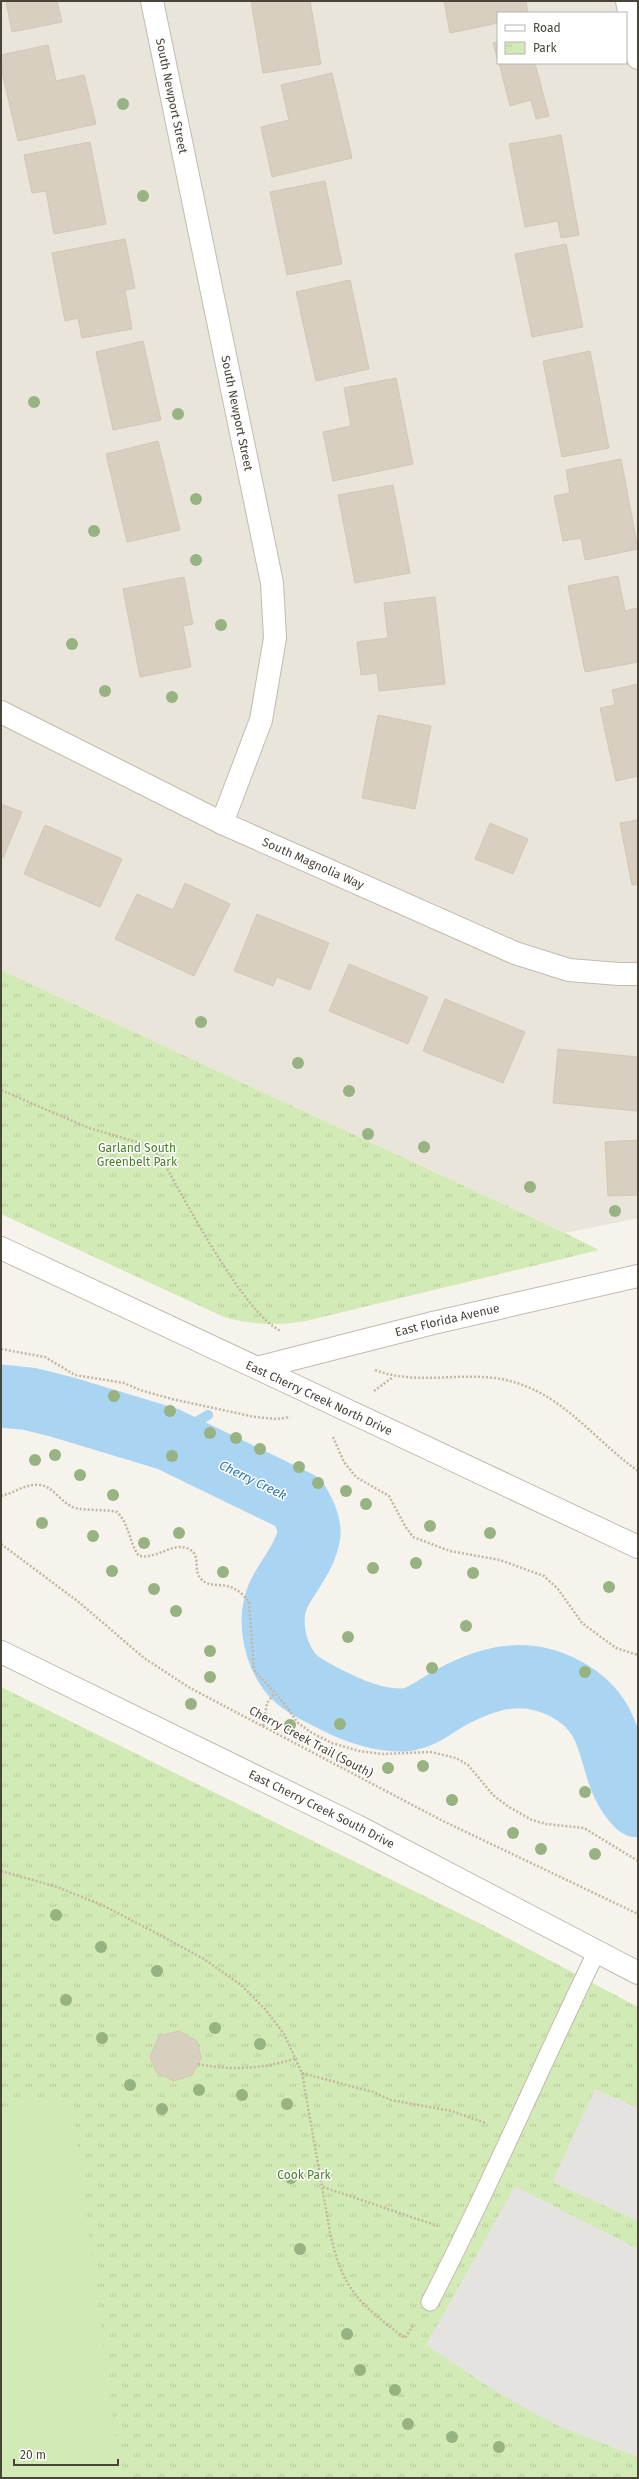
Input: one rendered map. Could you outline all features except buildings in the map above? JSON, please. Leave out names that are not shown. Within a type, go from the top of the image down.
[{"type":"street","name":"South Newport Street","points":[[152,1],[272,583],[275,638],[261,720],[222,823]]},
{"type":"street","points":[[627,1],[638,58]]},
{"type":"street","name":"South Magnolia Way","points":[[1,712],[222,823],[515,953],[570,970],[638,974]]},
{"type":"street","name":"East Cherry Creek North Drive","points":[[1,1248],[638,1547]]},
{"type":"street","name":"East Florida Avenue","points":[[257,1368],[323,1350],[638,1276]]},
{"type":"street","name":"East Cherry Creek South Drive","points":[[1,1652],[357,1826],[638,1973]]},
{"type":"lane","points":[[430,2302],[464,2237],[512,2129],[597,1951]]},
{"type":"path","points":[[1,1090],[89,1128],[140,1143],[154,1150],[165,1165],[229,1274],[260,1313],[277,1329],[323,1350]]},
{"type":"path","points":[[1,1350],[45,1357],[75,1375],[124,1383],[140,1390],[194,1404],[255,1417],[277,1419],[292,1416]]},
{"type":"path","points":[[372,1369],[393,1377],[424,1379],[495,1378],[515,1383],[539,1392],[564,1407],[638,1472]]},
{"type":"path","points":[[331,1434],[344,1462],[356,1477],[389,1496],[405,1526],[413,1537],[450,1551],[500,1560],[544,1576],[558,1589],[582,1623],[616,1648],[638,1655]]},
{"type":"path","points":[[1,1496],[28,1486],[39,1484],[49,1487],[64,1503],[76,1508],[117,1512],[128,1527],[134,1550],[139,1556],[146,1558],[158,1555],[175,1547],[187,1548],[195,1553],[198,1563],[198,1573],[202,1580],[210,1583],[234,1587],[249,1602],[254,1670],[269,1685],[274,1694],[283,1702],[298,1723],[332,1743],[358,1751],[383,1754],[431,1752],[456,1758],[468,1765],[493,1795],[515,1810],[546,1824],[584,1828],[638,1861]]},
{"type":"path","name":"Cherry Creek Trail (South)","points":[[1,1544],[80,1602],[144,1658],[190,1688],[443,1821],[638,1914]]},
{"type":"path","points":[[263,1726],[267,1703],[274,1694]]},
{"type":"path","points":[[1,1870],[58,1887],[102,1905],[204,1959],[241,1985],[265,2009],[284,2034],[297,2058],[302,2073],[336,2258],[344,2278],[353,2295],[374,2316],[405,2338]]},
{"type":"path","points":[[198,2064],[232,2070],[248,2069],[297,2058]]},
{"type":"path","points":[[302,2073],[373,2092],[391,2100],[452,2111],[476,2121],[512,2129]]},
{"type":"path","points":[[323,2187],[424,2220],[464,2237]]},
{"type":"shaded area","points":[[1,1],[638,1],[638,1218],[565,1233],[1,970]]},
{"type":"shaded area","points":[[595,2089],[638,2108],[638,2221],[552,2182]]},
{"type":"shaded area","points":[[515,2186],[638,2249],[638,2457],[556,2425],[498,2393],[426,2345]]},
{"type":"green space","name":"Garland South Greenbelt Park","points":[[1,970],[599,1250],[306,1321],[285,1324],[265,1324],[245,1322],[224,1317],[1,1214]]},
{"type":"green space","name":"Cook Park","points":[[1,1687],[479,1923],[638,2007],[638,2478],[1,2478]]},
{"type":"green space","points":[[71,2097],[121,2478],[1,2478],[1,2107]]},
{"type":"waterway","name":"Cherry Creek","points":[[1,1396],[30,1399],[62,1407],[168,1439],[298,1502],[307,1521],[309,1534],[305,1549],[277,1599],[273,1620],[276,1642],[283,1662],[293,1676],[304,1685],[352,1709],[387,1719],[405,1720],[418,1717],[464,1691],[493,1680],[507,1677],[522,1677],[536,1678],[551,1682],[566,1689],[584,1702],[597,1716],[611,1746],[620,1778],[627,1792],[638,1806]]},
{"type":"waterway","points":[[168,1439],[208,1415]]}]
